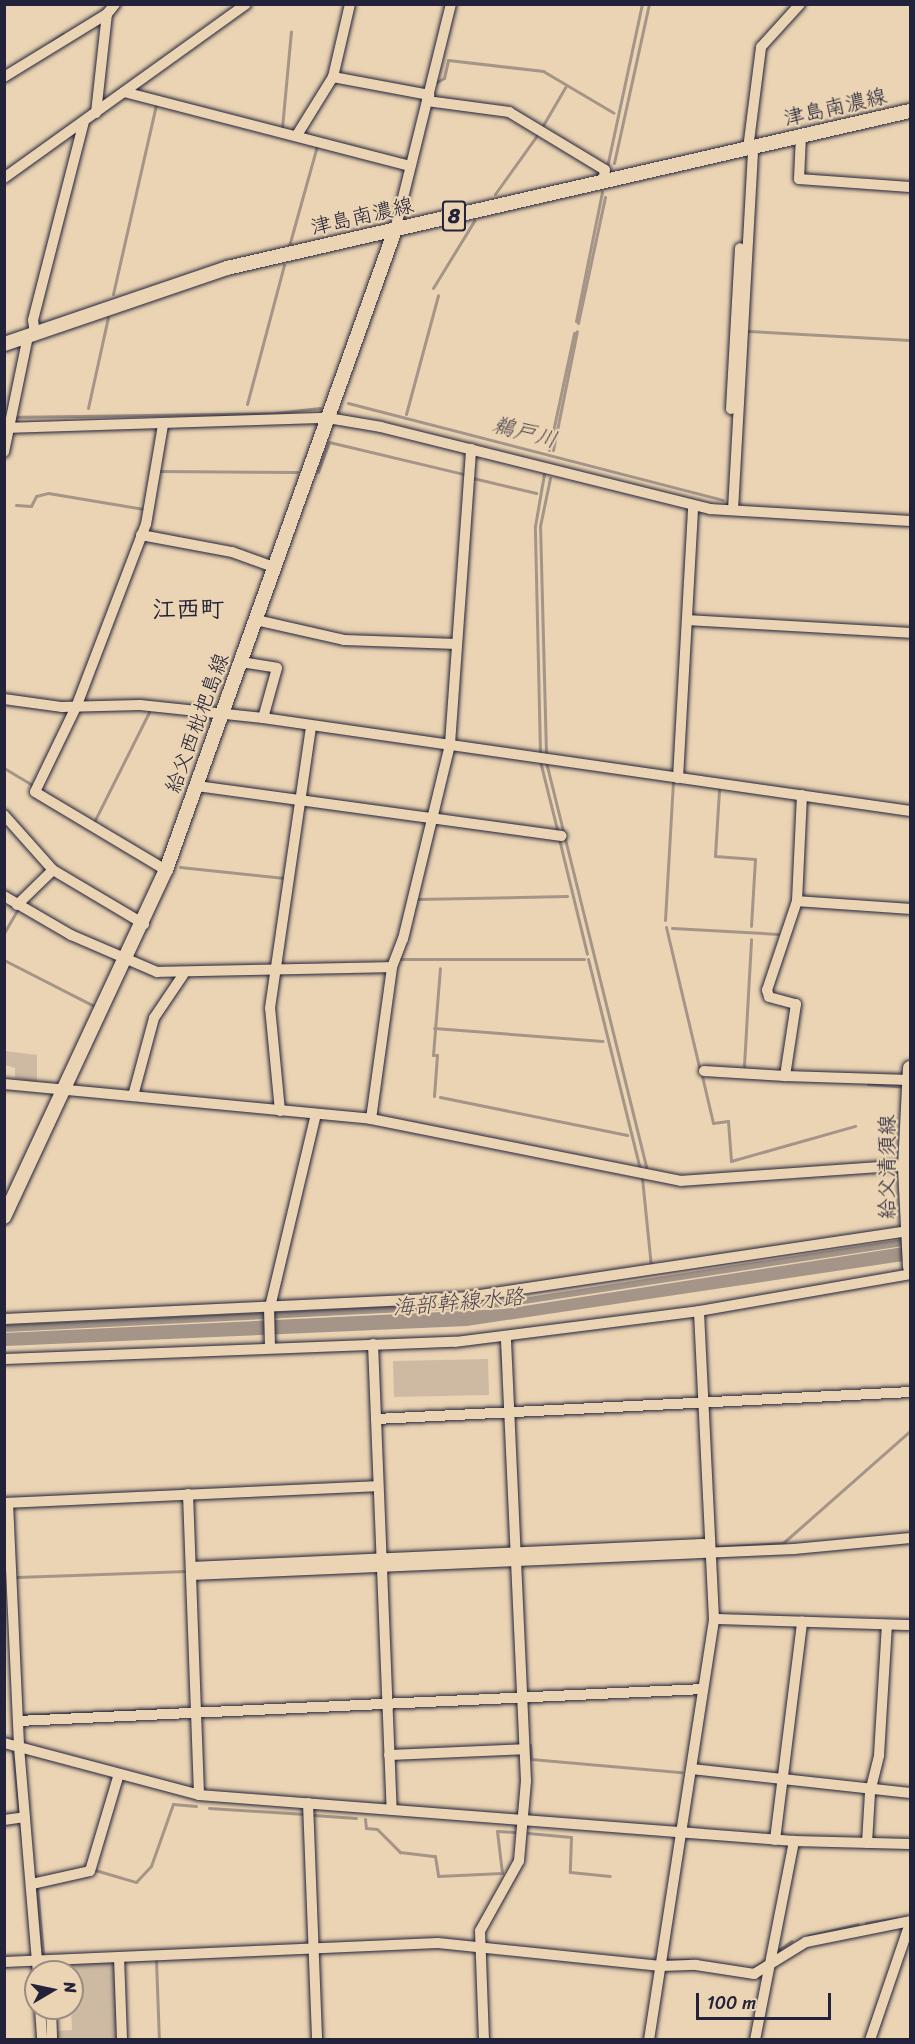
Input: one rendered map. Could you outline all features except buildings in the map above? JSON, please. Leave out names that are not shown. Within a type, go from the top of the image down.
[{"type":"main road","name":"津島南濃線","points":[[4,344],[227,268],[910,111]]},
{"type":"main road","name":"給父西枇杷島線","points":[[4,1217],[8,1202],[127,962],[166,870],[396,230]]},
{"type":"main road","name":"給父清須線","points":[[910,1068],[908,1166],[910,1265]]},
{"type":"street","points":[[4,77],[107,14],[115,4]]},
{"type":"street","points":[[6,172],[84,122],[246,4]]},
{"type":"street","points":[[297,135],[333,77],[350,4]]},
{"type":"street","points":[[396,230],[451,4]]},
{"type":"street","points":[[730,510],[749,148],[761,47],[800,4]]},
{"type":"street","points":[[96,113],[107,14]]},
{"type":"street","points":[[333,77],[428,98],[509,112],[605,170],[603,182]]},
{"type":"street","points":[[124,92],[410,165]]},
{"type":"street","points":[[4,452],[9,422],[32,335],[33,320],[84,122]]},
{"type":"street","points":[[801,136],[799,179],[910,187]]},
{"type":"street","points":[[9,422],[163,425],[328,418],[471,449],[693,506],[910,521]]},
{"type":"street","points":[[163,425],[141,536],[76,707],[35,792],[166,870]]},
{"type":"street","points":[[372,1119],[392,967],[403,939],[450,744],[471,449]]},
{"type":"street","points":[[678,778],[693,506]]},
{"type":"street","points":[[141,536],[232,552],[274,567]]},
{"type":"street","points":[[256,620],[344,640],[457,644]]},
{"type":"street","points":[[687,620],[910,633]]},
{"type":"street","points":[[241,662],[277,668],[263,718]]},
{"type":"street","points":[[4,699],[76,707],[140,705],[263,718],[910,812]]},
{"type":"street","points":[[280,1111],[270,1008],[311,726]]},
{"type":"street","points":[[196,786],[430,820],[562,836]]},
{"type":"street","points":[[785,1076],[796,1005],[769,997],[767,990],[797,902],[802,795]]},
{"type":"street","points":[[4,815],[53,870],[144,924]]},
{"type":"street","points":[[17,905],[53,870]]},
{"type":"street","points":[[4,896],[127,962],[183,975],[392,967]]},
{"type":"street","points":[[797,902],[910,909]]},
{"type":"street","points":[[133,1096],[153,1018],[183,975]]},
{"type":"street","points":[[704,1071],[910,1080]]},
{"type":"street","points":[[4,1084],[372,1119],[681,1181],[908,1166]]},
{"type":"street","points":[[270,1348],[269,1308],[316,1114]]},
{"type":"street","points":[[4,1319],[414,1301],[537,1290],[909,1233]]},
{"type":"street","points":[[4,1359],[373,1344],[506,1336],[699,1311],[910,1274]]},
{"type":"street","points":[[649,2040],[683,1832],[714,1619],[699,1311]]},
{"type":"street","points":[[484,2040],[480,1947],[484,1923],[516,1870],[523,1821],[524,1749],[506,1336]]},
{"type":"street","points":[[373,1344],[376,1485],[392,1810]]},
{"type":"street","points":[[376,1419],[910,1392]]},
{"type":"street","points":[[42,1960],[19,1748],[8,1583],[6,1503],[376,1485]]},
{"type":"street","points":[[188,1494],[199,1795]]},
{"type":"street","points":[[191,1571],[910,1538]]},
{"type":"street","points":[[714,1619],[910,1625]]},
{"type":"street","points":[[775,1840],[802,1622]]},
{"type":"street","points":[[867,1843],[870,1792],[879,1755],[887,1625]]},
{"type":"street","points":[[4,1705],[18,1715],[196,1712],[703,1689]]},
{"type":"street","points":[[4,1743],[199,1795],[775,1840],[910,1844]]},
{"type":"street","points":[[389,1755],[524,1749]]},
{"type":"street","points":[[692,1769],[783,1777],[870,1792],[910,1793]]},
{"type":"street","points":[[32,1884],[90,1870],[118,1774]]},
{"type":"street","points":[[308,1803],[317,2040]]},
{"type":"street","points":[[4,1820],[25,1817]]},
{"type":"street","points":[[755,2040],[794,1841]]},
{"type":"street","points":[[84,1960],[438,1943],[661,1966],[696,1965],[754,1974],[806,1942],[910,1922],[870,2040]]},
{"type":"street","points":[[119,1957],[122,2040]]},
{"type":"street","points":[[4,1962],[24,1963]]},
{"type":"street","points":[[41,2020],[42,2040]]},
{"type":"street","points":[[51,2020],[52,2040]]},
{"type":"shaded area","points":[[5,1051],[37,1055],[37,1083],[15,1078],[15,1068],[5,1065]]},
{"type":"shaded area","points":[[910,1238],[910,1245],[504,1307],[5,1332],[4,1325],[503,1301]]},
{"type":"shaded area","points":[[910,1246],[910,1260],[467,1326],[5,1346],[4,1333],[504,1309]]},
{"type":"shaded area","points":[[488,1359],[489,1395],[394,1397],[393,1361]]},
{"type":"shaded area","points":[[114,1960],[120,2039],[54,2039],[53,2031],[72,2030],[72,2020],[84,2020],[84,1961]]},
{"type":"waterway","points":[[607,167],[642,4]]},
{"type":"waterway","points":[[614,163],[649,4]]},
{"type":"waterway","points":[[282,128],[291,31]]},
{"type":"waterway","points":[[50,43],[63,34]]},
{"type":"waterway","points":[[437,82],[444,78],[448,60],[543,71],[614,113]]},
{"type":"waterway","points":[[542,127],[566,86]]},
{"type":"waterway","points":[[113,294],[156,104]]},
{"type":"waterway","points":[[495,194],[538,134]]},
{"type":"waterway","points":[[289,246],[317,146]]},
{"type":"waterway","points":[[576,321],[602,192]]},
{"type":"waterway","points":[[578,323],[605,197]]},
{"type":"waterway","points":[[433,288],[474,221]]},
{"type":"waterway","points":[[247,404],[284,265]]},
{"type":"waterway","points":[[406,414],[438,295]]},
{"type":"waterway","points":[[88,408],[108,317]]},
{"type":"waterway","points":[[553,450],[577,331]]},
{"type":"waterway","points":[[748,331],[910,340]]},
{"type":"waterway","points":[[549,450],[574,333]]},
{"type":"waterway","name":"鵜戸川","points":[[348,403],[723,500]]},
{"type":"waterway","name":"鵜戸川","points":[[4,417],[275,413],[320,408]]},
{"type":"waterway","points":[[318,472],[329,442],[467,475]]},
{"type":"waterway","points":[[158,471],[297,472]]},
{"type":"waterway","points":[[540,753],[535,526],[544,474]]},
{"type":"waterway","points":[[473,478],[536,493]]},
{"type":"waterway","points":[[546,753],[540,526],[550,478]]},
{"type":"waterway","points":[[16,505],[31,506],[36,496],[48,493],[144,509]]},
{"type":"waterway","points":[[94,822],[149,712]]},
{"type":"waterway","points":[[540,761],[558,833]]},
{"type":"waterway","points":[[546,762],[646,1167]]},
{"type":"waterway","points":[[4,768],[34,786]]},
{"type":"waterway","points":[[665,920],[673,782]]},
{"type":"waterway","points":[[719,790],[715,856],[755,859],[751,926]]},
{"type":"waterway","points":[[559,839],[587,954]]},
{"type":"waterway","points":[[180,867],[284,878]]},
{"type":"waterway","points":[[416,899],[567,896]]},
{"type":"waterway","points":[[4,933],[18,909]]},
{"type":"waterway","points":[[666,927],[699,1067]]},
{"type":"waterway","points":[[672,928],[778,934]]},
{"type":"waterway","points":[[744,1066],[751,939]]},
{"type":"waterway","points":[[401,959],[584,959]]},
{"type":"waterway","points":[[588,959],[640,1169]]},
{"type":"waterway","points":[[4,960],[96,1007]]},
{"type":"waterway","points":[[434,1096],[437,1055],[433,1055],[440,968]]},
{"type":"waterway","points":[[434,1028],[603,1041]]},
{"type":"waterway","points":[[702,1076],[713,1123],[728,1121],[731,1161],[855,1126]]},
{"type":"waterway","points":[[868,1084],[899,1086]]},
{"type":"waterway","points":[[440,1097],[627,1135]]},
{"type":"waterway","points":[[642,1178],[651,1267]]},
{"type":"waterway","points":[[501,1350],[503,1375]]},
{"type":"waterway","points":[[714,1547],[783,1543],[910,1431]]},
{"type":"waterway","points":[[17,1577],[187,1571]]},
{"type":"waterway","points":[[24,1715],[168,1709]]},
{"type":"waterway","points":[[530,1745],[531,1759],[681,1772]]},
{"type":"waterway","points":[[13,1752],[19,1813]]},
{"type":"waterway","points":[[95,1870],[136,1882],[151,1866],[173,1804],[196,1806]]},
{"type":"waterway","points":[[209,1808],[305,1814]]},
{"type":"waterway","points":[[313,1815],[356,1818]]},
{"type":"waterway","points":[[365,1819],[366,1828],[377,1829],[400,1852],[435,1856],[438,1876],[502,1873],[497,1831],[514,1832]]},
{"type":"waterway","points":[[20,1821],[22,1840]]},
{"type":"waterway","points":[[528,1833],[571,1837],[570,1872],[610,1876]]},
{"type":"waterway","points":[[37,1887],[43,1954]]},
{"type":"waterway","points":[[866,1923],[897,1918]]},
{"type":"waterway","points":[[808,1936],[858,1924]]},
{"type":"waterway","points":[[776,1952],[792,1941]]},
{"type":"waterway","points":[[156,1960],[159,2040]]},
{"type":"waterway","points":[[667,1960],[688,1960]]},
{"type":"waterway","points":[[755,1967],[766,1960]]},
{"type":"district","name":"江西町","points":[[188,610]]},
{"type":"water label","name":"海部幹線水路","points":[[458,1302]]}]
